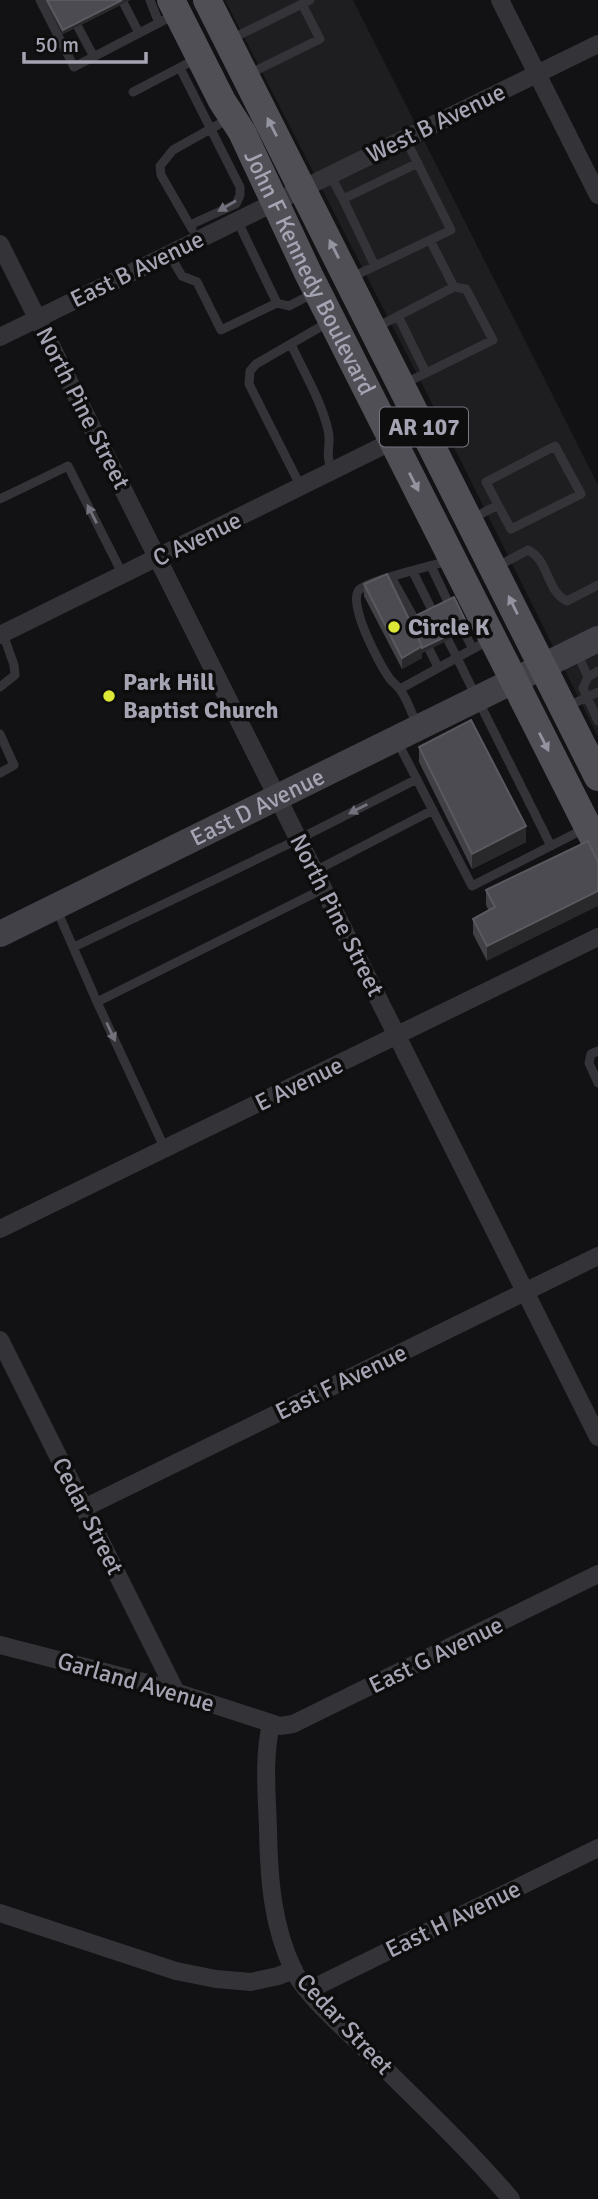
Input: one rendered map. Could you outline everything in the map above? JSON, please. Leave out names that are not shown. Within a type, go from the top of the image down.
[{"type":"main road","name":"John F Kennedy Boulevard","points":[[212,3],[228,40],[349,279],[386,322],[414,379],[423,426],[543,667],[574,703],[595,765]]},
{"type":"main road","name":"John F Kennedy Boulevard","points":[[169,12],[190,62],[221,123],[274,202],[393,442],[441,563],[483,644],[514,681],[594,838]]},
{"type":"street","points":[[500,0],[598,195]]},
{"type":"street","name":"West B Avenue","points":[[274,202],[598,44]]},
{"type":"street","name":"East B Avenue","points":[[0,337],[169,254],[194,232],[237,220],[274,202]]},
{"type":"street","name":"North Pine Street","points":[[0,244],[598,1437]]},
{"type":"street","name":"C Avenue","points":[[2,634],[423,426]]},
{"type":"street","name":"East D Avenue","points":[[0,934],[587,645]]},
{"type":"street","name":"E Avenue","points":[[0,1229],[598,937]]},
{"type":"street","name":"East F Avenue","points":[[84,1508],[598,1256]]},
{"type":"street","name":"Cedar Street","points":[[0,1340],[6,1365],[84,1508],[176,1692]]},
{"type":"street","name":"East G Avenue","points":[[271,1724],[293,1724],[598,1574]]},
{"type":"street","name":"Garland Avenue","points":[[0,1645],[176,1692],[271,1724]]},
{"type":"street","name":"Cedar Street","points":[[271,1724],[265,1749],[270,1888],[275,1914],[294,1970],[309,1990],[511,2199]]},
{"type":"street","name":"East H Avenue","points":[[309,1990],[596,1854]]},
{"type":"street","points":[[0,1913],[164,1968],[216,1979],[251,1982],[294,1970]]},
{"type":"lane","points":[[40,0],[75,67],[139,33],[169,12],[150,0]]},
{"type":"lane","points":[[228,40],[306,2],[320,39],[246,76]]},
{"type":"lane","points":[[124,4],[139,33]]},
{"type":"lane","points":[[78,27],[94,57]]},
{"type":"lane","points":[[133,92],[190,62]]},
{"type":"lane","points":[[221,123],[240,195],[236,204],[194,232],[161,175],[160,166],[173,150],[221,123]]},
{"type":"lane","points":[[349,279],[451,230],[405,138]]},
{"type":"lane","points":[[342,199],[418,163]]},
{"type":"lane","points":[[330,175],[375,266]]},
{"type":"lane","points":[[237,220],[277,303]]},
{"type":"lane","points":[[430,240],[454,287]]},
{"type":"lane","points":[[169,254],[181,276],[197,282],[221,330],[277,303],[289,306],[317,291]]},
{"type":"lane","points":[[386,322],[454,287],[466,289],[493,340],[414,379]]},
{"type":"lane","points":[[301,488],[250,384],[250,371],[256,364],[332,320]]},
{"type":"lane","points":[[291,344],[326,420],[330,434],[327,458],[332,472]]},
{"type":"lane","points":[[555,446],[581,494],[511,529],[498,505],[486,482],[555,446]]},
{"type":"lane","points":[[0,499],[68,466],[123,575]]},
{"type":"lane","points":[[470,520],[498,505]]},
{"type":"lane","points":[[494,568],[528,550],[536,554],[558,597],[567,601],[598,585]]},
{"type":"lane","points":[[449,604],[441,563],[391,577],[359,590],[355,598],[357,612],[379,657],[390,679],[400,689],[417,779],[472,886],[551,846],[594,838]]},
{"type":"lane","points":[[413,572],[433,612]]},
{"type":"lane","points":[[391,577],[415,620]]},
{"type":"lane","points":[[400,689],[483,644],[464,632]]},
{"type":"lane","points":[[0,687],[15,675],[2,634]]},
{"type":"lane","points":[[448,640],[551,846]]},
{"type":"lane","points":[[574,703],[588,677],[587,645]]},
{"type":"lane","points":[[429,649],[438,667]]},
{"type":"lane","points":[[588,677],[598,671]]},
{"type":"lane","points":[[574,703],[598,692]]},
{"type":"lane","points":[[574,703],[598,721]]},
{"type":"lane","points":[[0,734],[14,765],[0,772]]},
{"type":"lane","points":[[74,947],[417,779]]},
{"type":"lane","points":[[315,871],[433,810]]},
{"type":"lane","points":[[97,1002],[323,889]]},
{"type":"lane","points":[[55,906],[166,1149]]},
{"type":"lane","points":[[598,1051],[591,1054],[589,1063],[598,1083]]},
{"type":"shaded area","points":[[225,0],[353,0],[598,485],[598,737],[439,417]]},
{"type":"building","points":[[47,0],[122,0],[63,30]]},
{"type":"building","name":"Circle K","points":[[387,574],[422,646],[402,658],[364,584]]},
{"type":"building","name":"Circle K","points":[[454,597],[468,626],[422,648],[409,619]]},
{"type":"building","points":[[471,720],[526,826],[472,854],[419,747]]},
{"type":"building","points":[[588,841],[598,862],[598,891],[487,946],[473,919],[495,907],[486,890]]},
{"type":"place","name":"Circle K","points":[[394,627]]},
{"type":"place","name":"Park Hill Baptist Church","points":[[109,696]]}]
